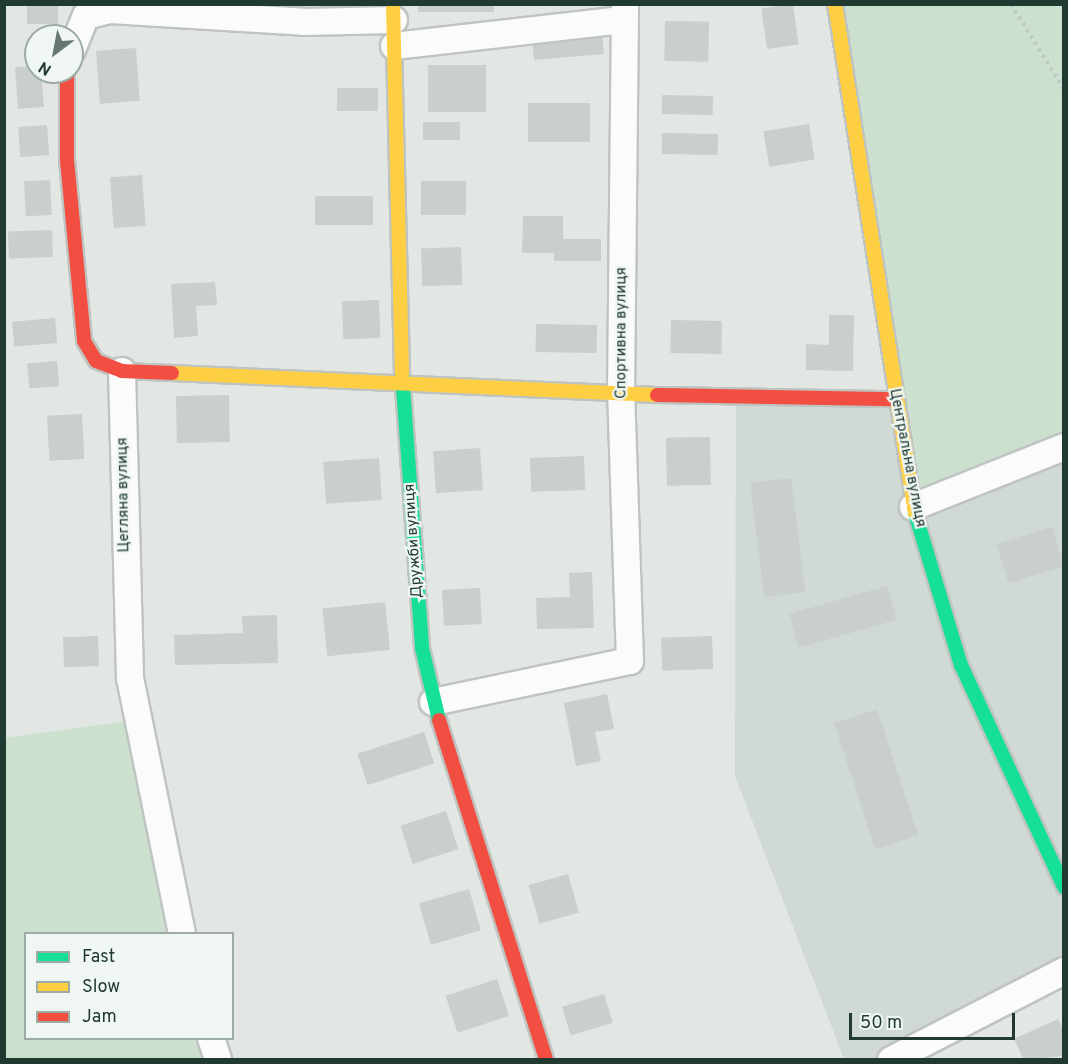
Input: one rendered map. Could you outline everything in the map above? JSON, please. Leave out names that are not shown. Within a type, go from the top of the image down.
[{"type":"street","name":"Центральна вулиця","points":[[835,4],[913,507],[961,665],[1064,887]]},
{"type":"street","points":[[82,24],[86,15],[110,10],[304,22],[394,12]]},
{"type":"street","name":"Дружби вулиця","points":[[394,12],[402,384],[422,648],[433,702],[546,1059]]},
{"type":"street","points":[[394,46],[624,12]]},
{"type":"street","name":"Спортивна вулиця","points":[[433,702],[630,661],[621,394],[624,12]]},
{"type":"street","points":[[68,84],[67,160],[84,341],[96,361],[122,371],[621,394],[895,399]]},
{"type":"street","name":"Цегляна вулиця","points":[[122,371],[130,678],[182,932]]},
{"type":"street","points":[[913,507],[1064,447]]},
{"type":"street","points":[[891,1059],[1064,971]]},
{"type":"street","points":[[212,1040],[218,1059]]},
{"type":"path","points":[[1011,4],[1064,89]]},
{"type":"shaded area","points":[[736,396],[895,399],[1063,447],[1063,971],[891,1059],[844,1059],[735,776]]},
{"type":"green space","points":[[835,5],[1063,5],[1063,447],[913,507]]},
{"type":"green space","points":[[142,719],[182,932],[24,932],[24,1040],[211,1040],[218,1059],[5,1059],[4,738]]},
{"type":"building","points":[[27,4],[58,4],[58,24],[27,24]]},
{"type":"building","points":[[418,4],[494,4],[494,12],[418,12]]},
{"type":"building","points":[[793,4],[799,45],[767,49],[761,8]]},
{"type":"building","points":[[665,21],[709,22],[708,62],[664,61]]},
{"type":"building","points":[[602,33],[604,54],[534,60],[532,39]]},
{"type":"building","points":[[136,48],[140,101],[100,104],[96,51]]},
{"type":"building","points":[[428,65],[486,65],[486,112],[428,112]]},
{"type":"building","points":[[15,67],[24,67],[24,84],[42,84],[44,107],[18,109]]},
{"type":"building","points":[[337,88],[378,88],[378,111],[337,111]]},
{"type":"building","points":[[662,95],[713,96],[713,115],[662,114]]},
{"type":"building","points":[[528,103],[590,103],[590,142],[528,142]]},
{"type":"building","points":[[423,122],[460,122],[460,140],[423,140]]},
{"type":"building","points":[[809,124],[815,160],[769,167],[764,131]]},
{"type":"building","points":[[47,125],[49,155],[20,157],[18,127]]},
{"type":"building","points":[[662,133],[718,134],[718,155],[662,154]]},
{"type":"building","points":[[142,175],[146,226],[114,228],[110,177]]},
{"type":"building","points":[[50,180],[52,215],[26,216],[24,181]]},
{"type":"building","points":[[421,181],[466,181],[466,215],[421,215]]},
{"type":"building","points":[[315,196],[373,196],[373,225],[315,225]]},
{"type":"building","points":[[523,216],[563,216],[563,239],[601,239],[601,261],[554,261],[554,253],[522,253]]},
{"type":"building","points":[[52,230],[53,257],[9,259],[8,232]]},
{"type":"building","points":[[461,247],[462,285],[422,286],[421,248]]},
{"type":"building","points":[[215,282],[217,305],[196,306],[198,336],[174,338],[171,284]]},
{"type":"building","points":[[379,300],[380,338],[343,339],[342,301]]},
{"type":"building","points":[[829,315],[854,315],[853,371],[806,370],[806,344],[829,345]]},
{"type":"building","points":[[55,318],[57,343],[14,347],[12,322]]},
{"type":"building","points":[[671,320],[722,321],[721,354],[670,353]]},
{"type":"building","points":[[536,324],[597,325],[597,353],[536,352]]},
{"type":"building","points":[[57,361],[59,386],[29,389],[27,364]]},
{"type":"building","points":[[229,395],[230,442],[177,443],[176,396]]},
{"type":"building","points":[[82,414],[84,459],[49,461],[47,416]]},
{"type":"building","points":[[710,437],[711,485],[667,486],[666,438]]},
{"type":"building","points":[[480,448],[483,490],[436,493],[433,451]]},
{"type":"building","points":[[584,456],[585,490],[531,492],[530,458]]},
{"type":"building","points":[[379,458],[382,500],[326,504],[323,462]]},
{"type":"building","points":[[791,478],[805,592],[764,597],[750,483]]},
{"type":"building","points":[[1052,527],[1064,566],[1009,583],[997,544]]},
{"type":"building","points":[[592,572],[594,628],[537,629],[536,598],[570,597],[569,573]]},
{"type":"building","points":[[887,586],[897,620],[799,648],[789,614]]},
{"type":"building","points":[[480,588],[482,624],[444,626],[442,590]]},
{"type":"building","points":[[385,602],[390,650],[327,656],[322,609]]},
{"type":"building","points":[[277,615],[278,663],[175,665],[174,635],[243,633],[242,616]]},
{"type":"building","points":[[98,636],[99,666],[64,667],[63,637]]},
{"type":"building","points":[[712,636],[713,669],[662,671],[661,638]]},
{"type":"building","points":[[607,694],[614,729],[595,732],[601,761],[576,766],[564,703]]},
{"type":"building","points":[[877,709],[918,835],[875,849],[834,723]]},
{"type":"building","points":[[424,732],[434,763],[368,785],[357,754]]},
{"type":"building","points":[[446,811],[458,849],[413,864],[400,826]]},
{"type":"building","points":[[568,874],[579,912],[540,924],[529,885]]},
{"type":"building","points":[[469,889],[481,930],[431,945],[419,903]]},
{"type":"building","points":[[497,979],[509,1016],[458,1033],[446,996]]},
{"type":"building","points":[[604,994],[613,1023],[571,1036],[562,1007]]},
{"type":"building","points":[[1058,1019],[1064,1032],[1064,1056],[1024,1060],[1014,1039]]},
{"type":"traffic: fast","points":[[402,374],[422,648],[439,720]]},
{"type":"traffic: fast","points":[[915,513],[961,665],[1064,887]]},
{"type":"traffic: slow","points":[[393,4],[402,374]]},
{"type":"traffic: slow","points":[[835,4],[915,513]]},
{"type":"traffic: slow","points":[[172,373],[657,395]]},
{"type":"traffic: jam","points":[[67,84],[67,160],[84,341],[96,361],[122,371],[172,373]]},
{"type":"traffic: jam","points":[[657,395],[895,399]]},
{"type":"traffic: jam","points":[[439,720],[546,1060]]}]
